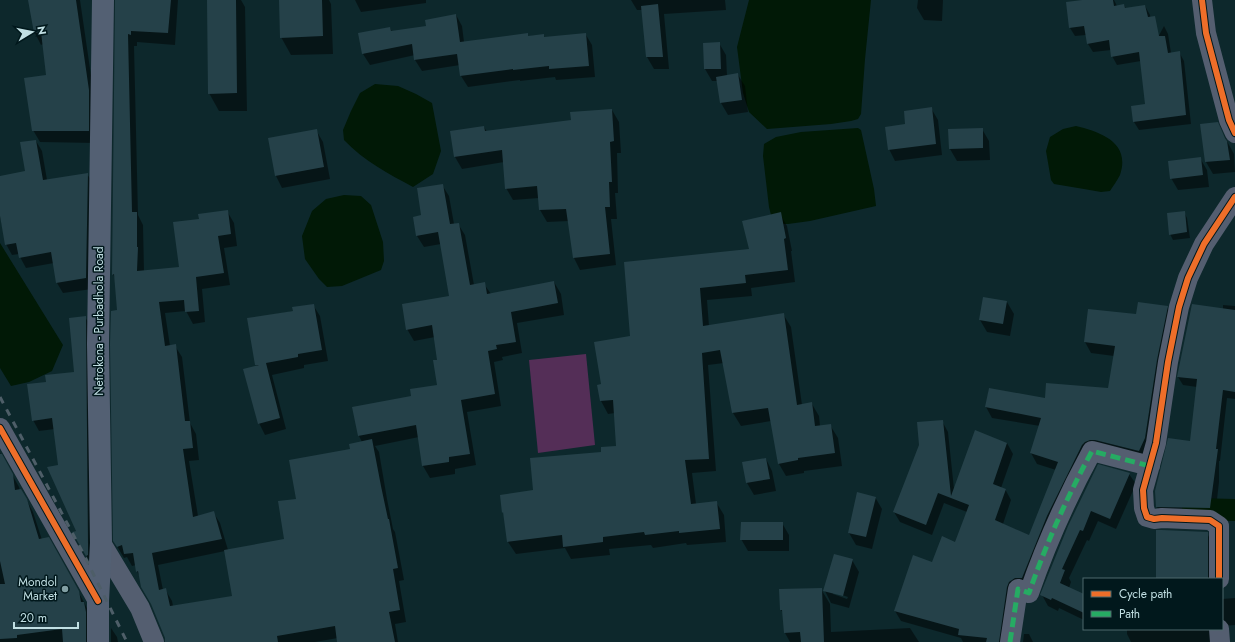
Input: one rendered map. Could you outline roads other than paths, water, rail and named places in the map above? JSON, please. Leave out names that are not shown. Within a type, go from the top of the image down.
[{"type":"main road","name":"Netrokona - Purbadhola Road","points":[[98,642],[100,543],[98,344],[103,0]]},
{"type":"street","points":[[1202,0],[1206,33],[1229,120],[1235,133]]},
{"type":"street","points":[[1219,578],[1219,526],[1210,520],[1154,519],[1147,517],[1144,508],[1143,490],[1156,443],[1168,362],[1179,307],[1188,278],[1204,244],[1235,197]]},
{"type":"street","points":[[0,428],[98,601]]},
{"type":"street","points":[[1010,642],[1018,589],[1029,592],[1042,555],[1074,485],[1092,451],[1150,466]]},
{"type":"street","points":[[100,543],[140,608],[154,642]]},
{"type":"street","points":[[1219,630],[1220,642]]},
{"type":"waterway","points":[[1193,509],[1235,510]]},
{"type":"railway","points":[[0,397],[83,553],[127,642]]},
{"type":"place","name":"Mondol Market","points":[[65,589]]}]
